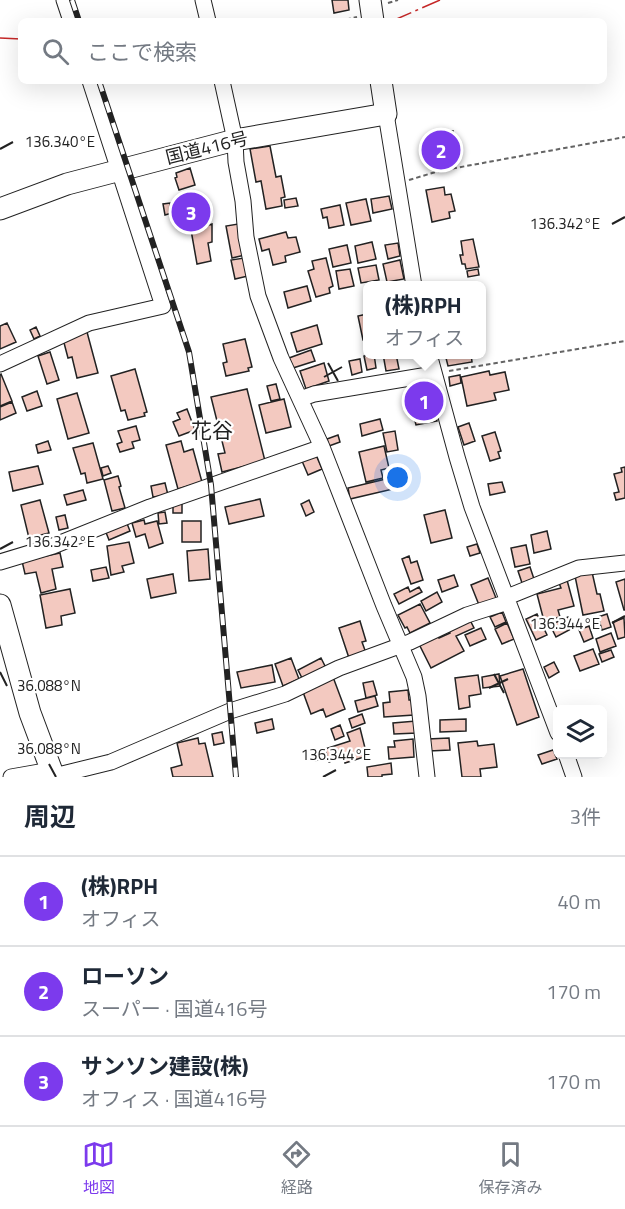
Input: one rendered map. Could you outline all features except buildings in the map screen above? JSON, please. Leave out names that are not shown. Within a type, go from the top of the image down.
[{"type":"highway","points":[[370,0],[373,18]]},
{"type":"highway","points":[[381,84],[386,114]]},
{"type":"highway","name":"国道416号","points":[[0,209],[57,187],[235,140],[386,114]]},
{"type":"highway","points":[[0,605],[30,713],[53,775]]},
{"type":"street","points":[[63,0],[69,18]]},
{"type":"street","points":[[203,0],[207,18]]},
{"type":"street","points":[[0,364],[89,322],[163,306],[91,84]]},
{"type":"street","points":[[223,84],[235,140],[246,237],[258,296],[281,357],[322,447],[414,677],[427,777]]},
{"type":"street","points":[[386,114],[413,281]]},
{"type":"street","points":[[430,359],[472,507],[553,720]]},
{"type":"street","points":[[300,399],[314,394],[434,374]]},
{"type":"street","points":[[0,562],[53,546],[150,507],[322,447]]},
{"type":"street","points":[[10,777],[53,775],[111,762],[250,703],[285,694],[339,668],[410,642],[467,615],[579,568],[625,563]]},
{"type":"street","points":[[568,759],[574,777]]},
{"type":"path","points":[[398,183],[439,171],[625,138]]},
{"type":"path","points":[[434,374],[625,341]]},
{"type":"railway","points":[[72,0],[78,18]]},
{"type":"railway","points":[[100,84],[189,352],[211,485],[236,777]]},
{"type":"power","points":[[399,18],[440,0]]},
{"type":"power","points":[[0,38],[18,39]]},
{"type":"place","name":"ローソン","points":[[441,150]]},
{"type":"place","name":"サンソン建設(株)","points":[[191,212]]},
{"type":"place","name":"(株)RPH","points":[[424,401]]},
{"type":"district","name":"花谷","points":[[212,431]]}]
